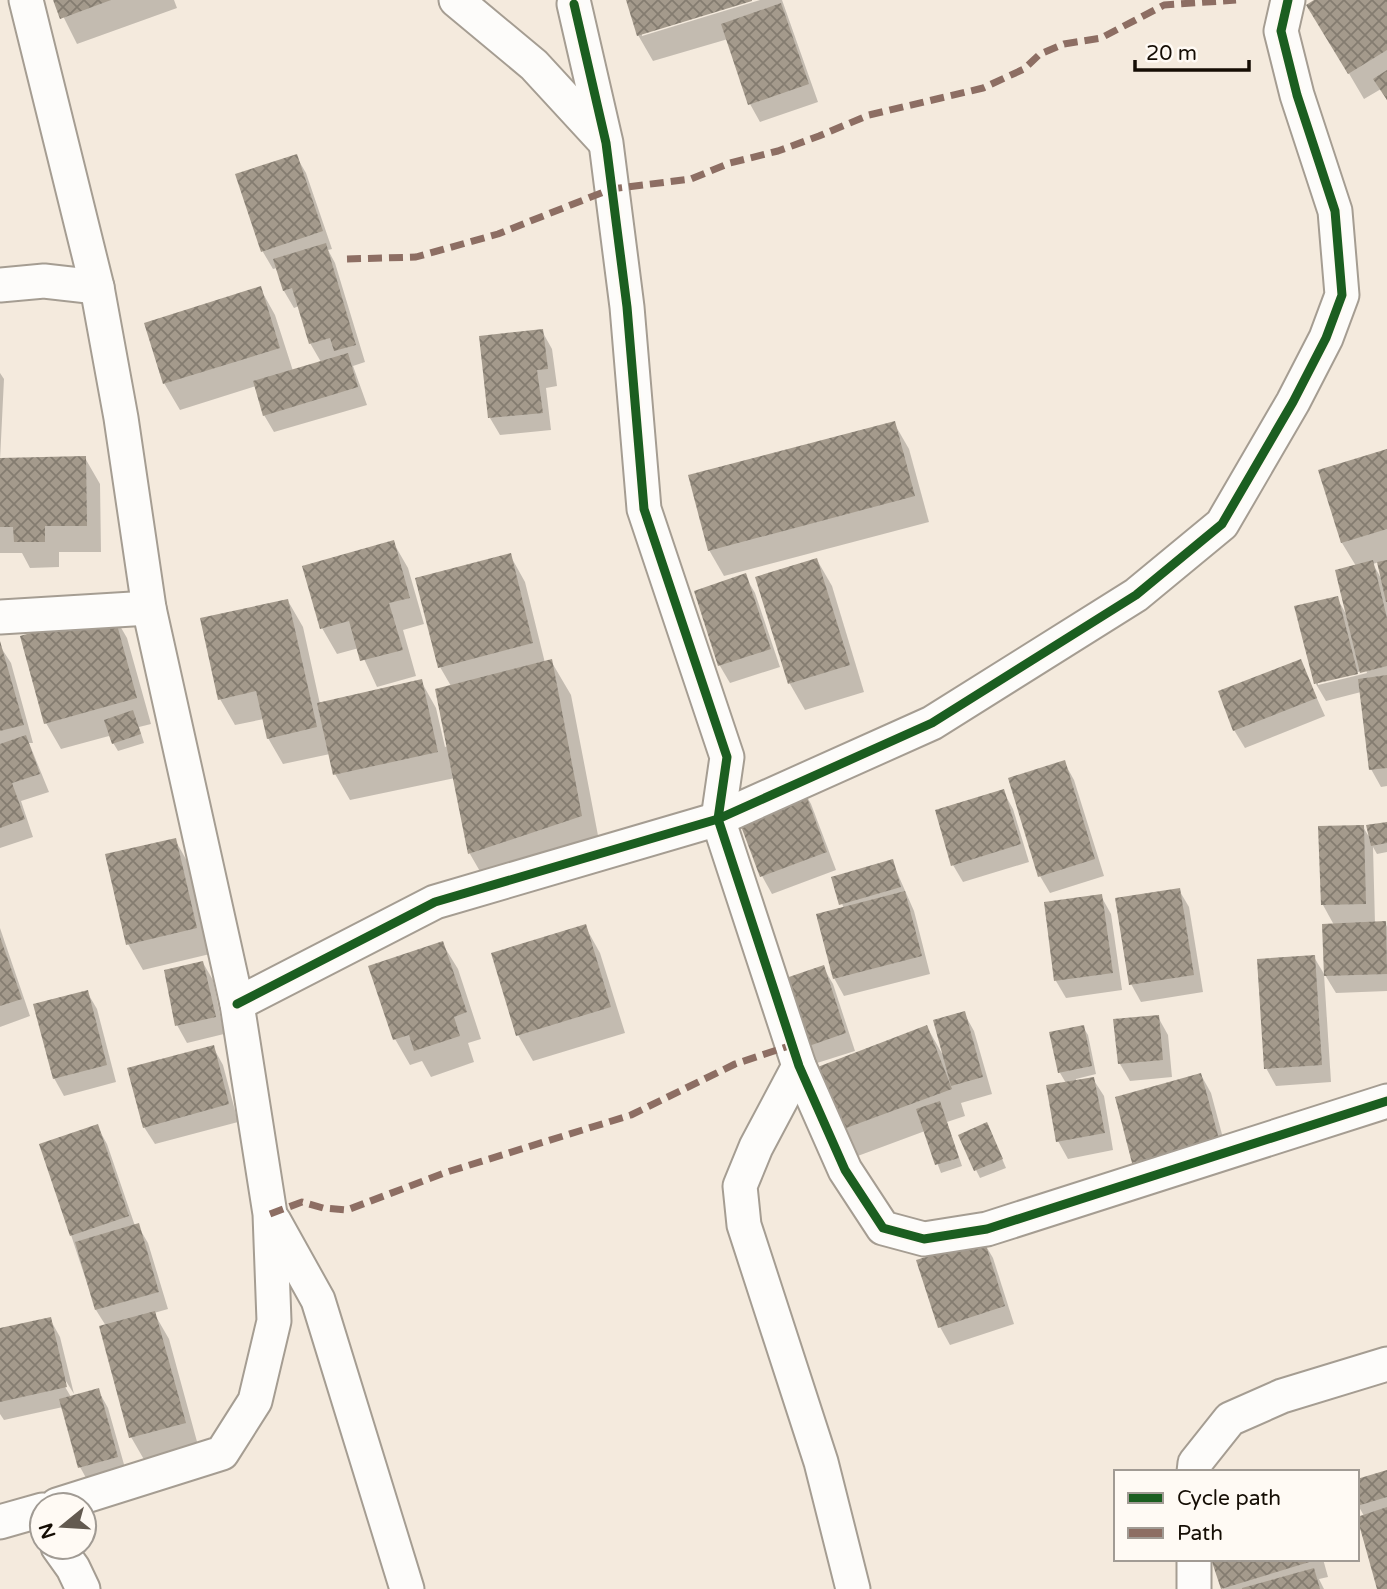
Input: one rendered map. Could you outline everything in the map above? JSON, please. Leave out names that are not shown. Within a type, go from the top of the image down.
[{"type":"street","points":[[26,0],[97,287],[121,418],[149,608],[237,1004],[270,1214],[274,1321],[255,1401],[222,1453],[98,1495]]},
{"type":"street","points":[[456,0],[534,65],[606,143]]},
{"type":"street","points":[[237,1004],[435,902],[718,819],[932,723],[1136,595],[1222,524],[1293,402],[1326,338],[1342,295],[1335,211],[1297,95],[1281,31],[1288,0]]},
{"type":"street","points":[[574,4],[606,143],[626,307],[644,509],[727,757],[718,819],[799,1066],[845,1170],[883,1228],[924,1239],[987,1229],[1387,1101]]},
{"type":"street","points":[[0,285],[44,281],[97,287]]},
{"type":"street","points":[[0,617],[149,608]]},
{"type":"street","points":[[799,1066],[756,1147],[740,1186],[744,1224],[821,1462],[853,1589]]},
{"type":"street","points":[[270,1214],[318,1300],[407,1589]]},
{"type":"street","points":[[1195,1470],[1195,1463],[1230,1419],[1282,1396],[1387,1364]]},
{"type":"street","points":[[0,1522],[28,1516]]},
{"type":"street","points":[[68,1561],[83,1589]]},
{"type":"street","points":[[1194,1561],[1194,1589]]},
{"type":"building","points":[[53,0],[111,0],[60,19]]},
{"type":"building","points":[[626,0],[752,0],[752,1],[637,36]]},
{"type":"building","points":[[1314,0],[1387,0],[1387,50],[1348,74],[1306,5]]},
{"type":"building","points":[[781,3],[809,84],[748,105],[721,24]]},
{"type":"building","points":[[1387,70],[1387,100],[1373,79]]},
{"type":"building","points":[[297,154],[323,231],[261,252],[235,174]]},
{"type":"building","points":[[326,243],[356,345],[334,351],[330,338],[309,344],[292,288],[283,291],[273,259]]},
{"type":"building","points":[[261,286],[280,348],[163,384],[144,323]]},
{"type":"building","points":[[543,329],[548,369],[537,370],[543,413],[488,418],[479,336]]},
{"type":"building","points":[[348,353],[358,387],[263,416],[253,381]]},
{"type":"building","points":[[895,421],[915,496],[708,551],[688,475]]},
{"type":"building","points":[[1387,449],[1387,529],[1341,543],[1318,470]]},
{"type":"building","points":[[86,456],[87,526],[45,526],[45,542],[14,542],[13,527],[0,527],[0,458]]},
{"type":"building","points":[[394,540],[410,598],[389,603],[403,650],[360,661],[349,621],[320,629],[302,566]]},
{"type":"building","points":[[511,553],[533,643],[438,668],[415,578]]},
{"type":"building","points":[[817,558],[850,665],[788,684],[755,577]]},
{"type":"building","points":[[1373,560],[1387,618],[1387,666],[1360,673],[1335,570]]},
{"type":"building","points":[[1387,560],[1387,602],[1386,602],[1377,562]]},
{"type":"building","points":[[746,573],[771,649],[718,666],[694,591]]},
{"type":"building","points":[[1338,596],[1358,674],[1314,684],[1294,606]]},
{"type":"building","points":[[288,599],[317,727],[267,739],[256,691],[218,700],[200,618]]},
{"type":"building","points":[[113,610],[137,698],[44,724],[20,636]]},
{"type":"building","points":[[0,641],[24,725],[0,731]]},
{"type":"building","points":[[552,659],[582,816],[468,854],[435,689]]},
{"type":"building","points":[[1301,659],[1317,698],[1233,731],[1218,691]]},
{"type":"building","points":[[1387,675],[1387,768],[1369,770],[1358,679]]},
{"type":"building","points":[[422,679],[438,752],[333,775],[317,703]]},
{"type":"building","points":[[133,710],[141,734],[112,744],[104,720]]},
{"type":"building","points":[[26,735],[40,774],[12,783],[25,819],[0,828],[0,744]]},
{"type":"building","points":[[1065,760],[1095,859],[1038,877],[1008,778]]},
{"type":"building","points":[[802,784],[827,852],[760,877],[735,810]]},
{"type":"building","points":[[1004,789],[1021,844],[951,866],[935,810]]},
{"type":"building","points":[[1387,822],[1387,843],[1371,846],[1366,825]]},
{"type":"building","points":[[1364,825],[1366,904],[1321,905],[1318,826]]},
{"type":"building","points":[[176,838],[197,928],[126,945],[105,854]]},
{"type":"building","points":[[893,859],[901,887],[839,905],[831,877]]},
{"type":"building","points":[[1180,888],[1194,975],[1129,985],[1115,898]]},
{"type":"building","points":[[905,891],[922,956],[833,979],[816,914]]},
{"type":"building","points":[[1102,894],[1113,973],[1054,981],[1044,902]]},
{"type":"building","points":[[1386,921],[1387,974],[1324,976],[1322,924]]},
{"type":"building","points":[[586,924],[611,1007],[516,1036],[491,953]]},
{"type":"building","points":[[0,937],[22,999],[0,1006]]},
{"type":"building","points":[[443,941],[467,1012],[454,1017],[460,1036],[414,1051],[409,1035],[393,1040],[368,966]]},
{"type":"building","points":[[1315,955],[1322,1065],[1264,1069],[1257,959]]},
{"type":"building","points":[[203,961],[216,1017],[175,1026],[164,970]]},
{"type":"building","points":[[824,965],[846,1033],[806,1047],[783,979]]},
{"type":"building","points":[[88,990],[107,1065],[53,1079],[33,1004]]},
{"type":"building","points":[[965,1011],[983,1077],[951,1086],[933,1020]]},
{"type":"building","points":[[1159,1015],[1163,1060],[1118,1064],[1113,1019]]},
{"type":"building","points":[[927,1025],[952,1089],[838,1131],[815,1068]]},
{"type":"building","points":[[1084,1025],[1092,1066],[1058,1073],[1049,1032]]},
{"type":"building","points":[[214,1045],[229,1104],[143,1128],[127,1068]]},
{"type":"building","points":[[1201,1073],[1219,1139],[1132,1163],[1115,1097]]},
{"type":"building","points":[[1094,1077],[1105,1133],[1056,1142],[1046,1085]]},
{"type":"building","points":[[940,1101],[959,1158],[935,1165],[916,1109]]},
{"type":"building","points":[[987,1122],[1003,1159],[974,1171],[958,1135]]},
{"type":"building","points":[[98,1124],[129,1216],[70,1236],[39,1144]]},
{"type":"building","points":[[139,1223],[159,1292],[95,1310],[75,1242]]},
{"type":"building","points":[[984,1239],[1005,1306],[938,1328],[916,1260]]},
{"type":"building","points":[[155,1311],[186,1423],[129,1438],[99,1326]]},
{"type":"building","points":[[51,1317],[67,1387],[0,1402],[0,1328]]},
{"type":"building","points":[[99,1388],[118,1457],[78,1468],[59,1399]]},
{"type":"building","points":[[1387,1470],[1387,1497],[1359,1505],[1359,1478]]},
{"type":"building","points":[[1387,1507],[1387,1589],[1377,1589],[1359,1516]]},
{"type":"building","points":[[1212,1561],[1313,1561],[1221,1589]]},
{"type":"building","points":[[1314,1568],[1320,1589],[1242,1589],[1242,1588]]},
{"type":"marked path","points":[[347,259],[416,257],[498,234],[611,189],[691,179],[730,163],[778,151],[869,115],[983,88],[1024,69],[1040,54],[1064,44],[1101,38],[1164,5],[1236,0]]},
{"type":"marked path","points":[[270,1214],[302,1202],[323,1208],[347,1210],[444,1173],[631,1115],[735,1064],[792,1045]]},
{"type":"cycle path","points":[[237,1004],[435,902],[718,819],[932,723],[1136,595],[1222,524],[1293,402],[1326,338],[1342,295],[1335,211],[1297,95],[1281,31],[1288,0]]},
{"type":"cycle path","points":[[574,4],[606,143],[627,307],[644,509],[727,757],[718,819],[799,1066],[845,1170],[883,1228],[924,1239],[987,1229],[1387,1101]]}]
